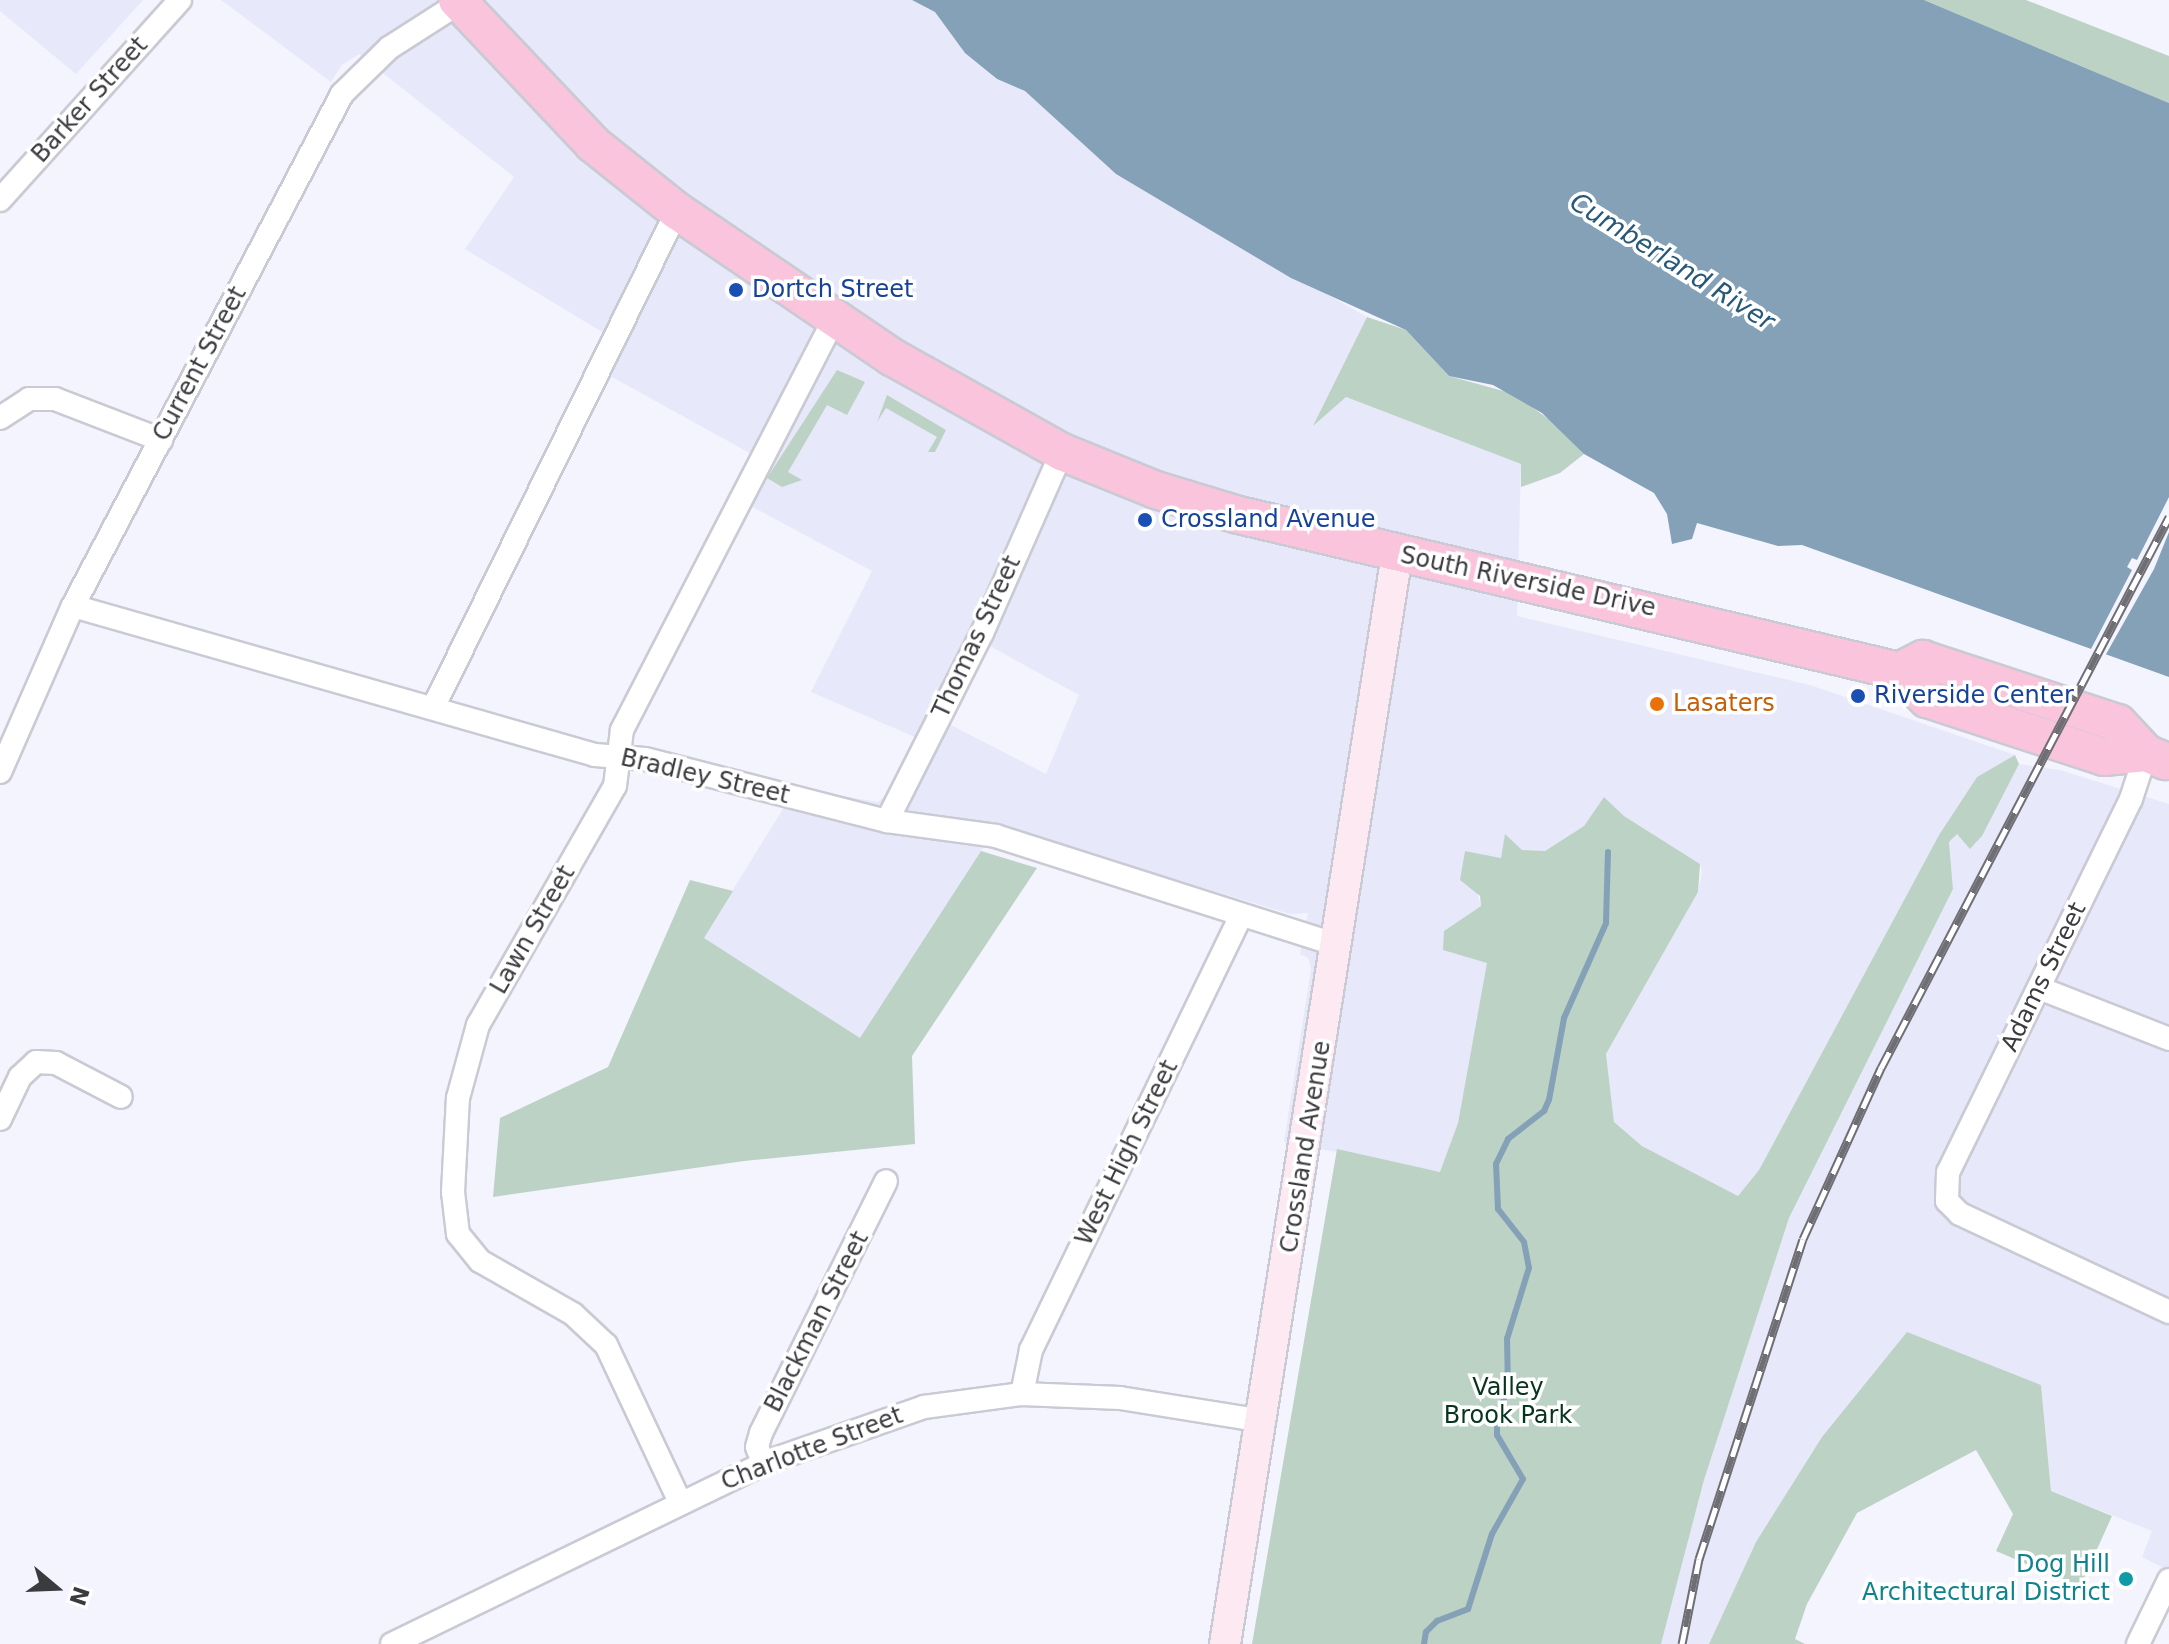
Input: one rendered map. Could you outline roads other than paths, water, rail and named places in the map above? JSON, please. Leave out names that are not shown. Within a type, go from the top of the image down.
[{"type":"highway","name":"South Riverside Drive","points":[[458,1],[593,144],[677,211],[834,320],[982,410],[1062,452],[1239,515],[1397,554],[1696,619],[1899,671],[1927,699],[2104,757],[2157,758]]},
{"type":"main road","name":"Crossland Avenue","points":[[1225,1644],[1264,1421],[1397,554]]},
{"type":"street","name":"Barker Street","points":[[0,200],[180,0]]},
{"type":"street","name":"Current Street","points":[[0,772],[73,606],[342,94],[389,48],[458,1]]},
{"type":"street","points":[[434,706],[677,211]]},
{"type":"street","name":"Lawn Street","points":[[680,1502],[606,1345],[573,1314],[480,1261],[458,1234],[454,1212],[458,1098],[469,1048],[615,786],[622,730],[834,320]]},
{"type":"street","points":[[0,418],[29,399],[55,399],[161,440]]},
{"type":"street","name":"Thomas Street","points":[[887,821],[982,633],[1062,452]]},
{"type":"street","name":"Bradley Street","points":[[73,606],[434,706],[595,755],[619,757],[887,821],[996,836],[1337,945]]},
{"type":"street","name":"Adams Street","points":[[2157,758],[2131,799],[1948,1172],[1947,1201],[1960,1214],[2169,1312]]},
{"type":"street","name":"West High Street","points":[[1022,1394],[1031,1350],[1241,915]]},
{"type":"street","points":[[2039,988],[2169,1039]]},
{"type":"street","points":[[0,1119],[20,1077],[36,1062],[56,1063],[121,1097]]},
{"type":"street","name":"Blackman Street","points":[[764,1463],[757,1447],[761,1433],[886,1181]]},
{"type":"street","name":"Charlotte Street","points":[[392,1644],[764,1463],[924,1407],[1022,1394],[1120,1398],[1264,1421]]},
{"type":"street","points":[[2138,1644],[2169,1580]]},
{"type":"water","name":"Cumberland River","points":[[912,0],[1924,0],[2169,103],[2169,677],[1802,545],[1778,546],[1697,523],[1692,539],[1672,544],[1667,514],[1654,493],[1584,454],[1542,413],[1493,385],[1449,376],[1406,330],[1291,278],[1116,174],[1025,91],[997,79],[965,53],[935,12]]},
{"type":"waterway","points":[[1424,1644],[1426,1632],[1437,1621],[1468,1609],[1492,1534],[1523,1479],[1497,1435],[1497,1417],[1508,1389],[1507,1339],[1529,1268],[1524,1242],[1498,1209],[1496,1164],[1508,1139],[1544,1111],[1549,1100],[1564,1018],[1606,923],[1608,852]]},
{"type":"railway","points":[[1682,1644],[1699,1559],[1803,1239],[1881,1068],[2169,517]]},
{"type":"place","name":"Dortch Street","points":[[736,290]]},
{"type":"place","name":"Crossland Avenue","points":[[1145,520]]},
{"type":"place","name":"Riverside Center","points":[[1858,696]]},
{"type":"place","name":"Lasaters","points":[[1657,704]]},
{"type":"place","name":"Dog Hill Architectural District","points":[[2126,1579]]},
{"type":"park label","name":"Valley Brook Park","points":[[1508,1402]]}]
